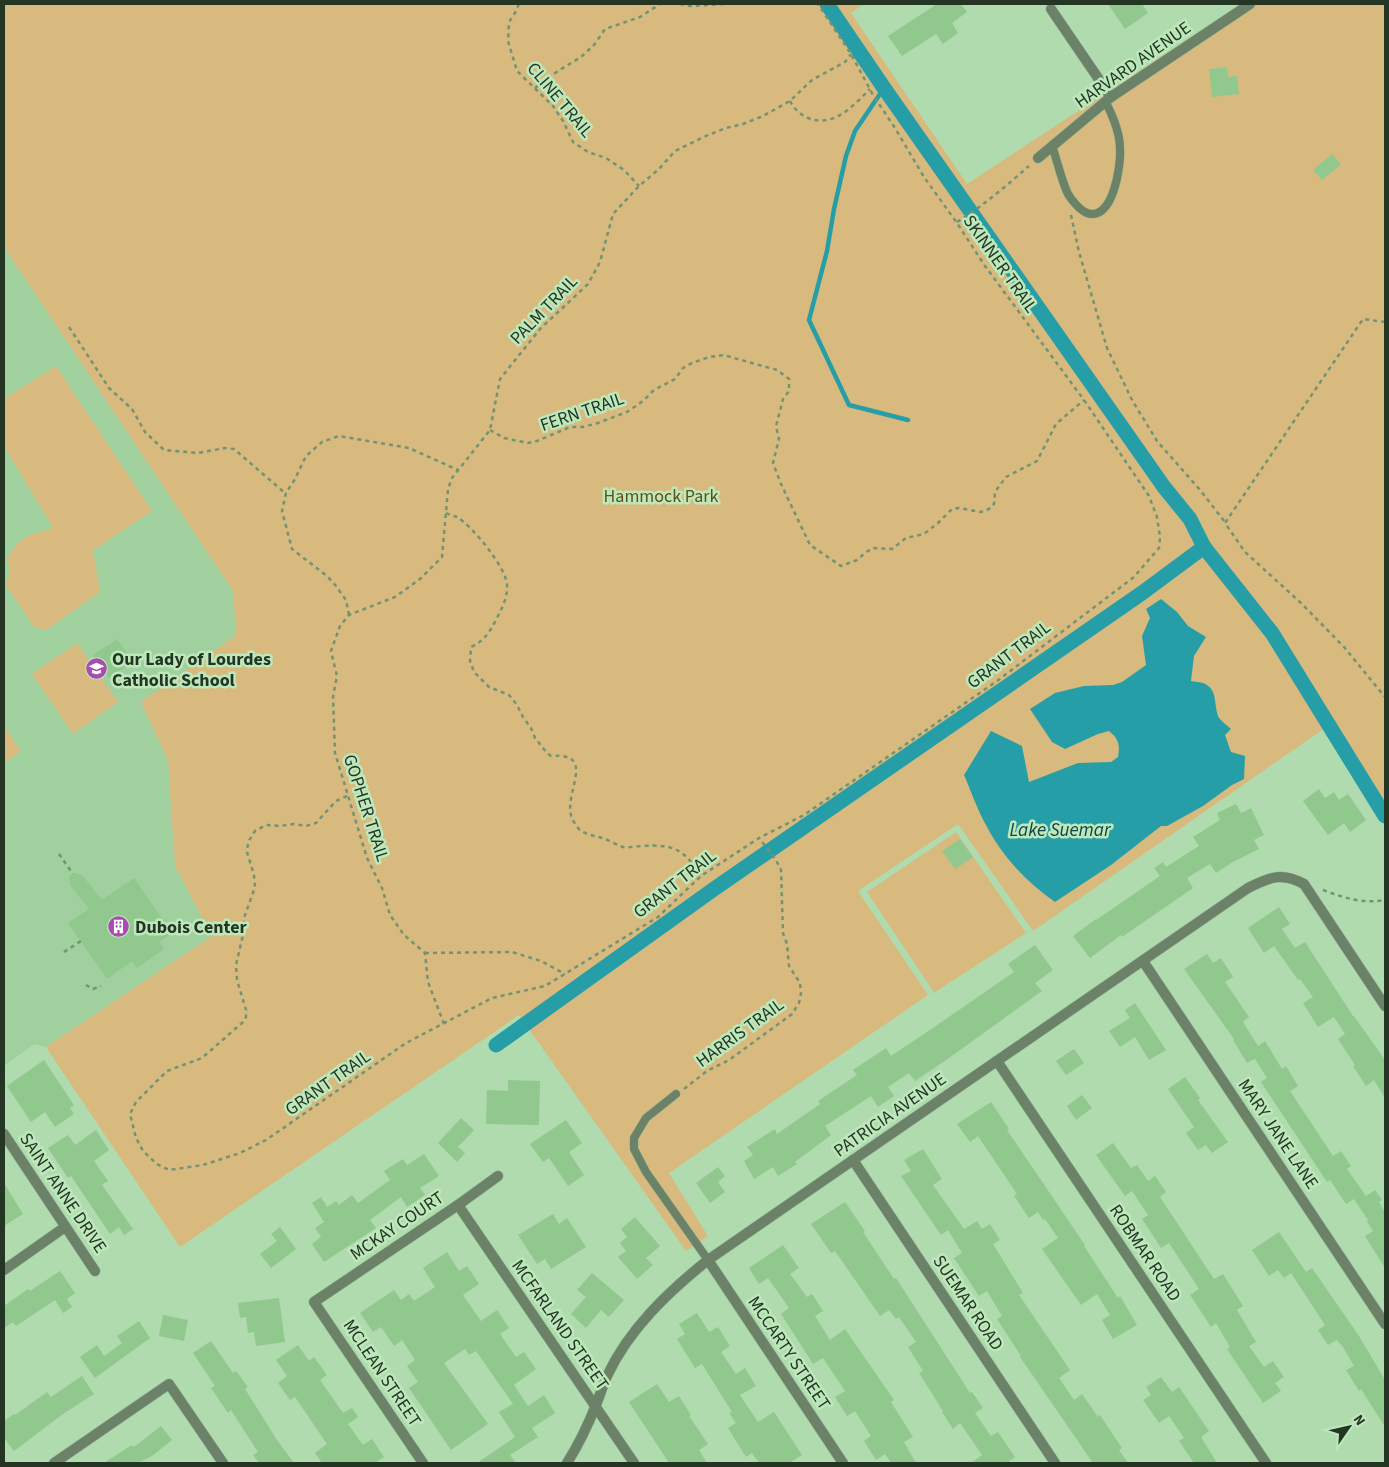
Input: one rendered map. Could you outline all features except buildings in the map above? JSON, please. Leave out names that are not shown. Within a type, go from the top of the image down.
[{"type":"street","name":"HARVARD AVENUE","points":[[1038,158],[1108,99],[1250,4]]},
{"type":"street","points":[[1051,9],[1108,99]]},
{"type":"street","name":"PATRICIA AVENUE","points":[[567,1463],[580,1442],[607,1376],[622,1350],[639,1326],[660,1302],[708,1260],[1248,888],[1265,880],[1279,877],[1292,878],[1304,884]]},
{"type":"street","points":[[1304,884],[1385,1006]]},
{"type":"street","name":"MARY JANE LANE","points":[[1143,961],[1385,1324]]},
{"type":"street","name":"ROBMAR ROAD","points":[[997,1061],[1266,1463]]},
{"type":"street","name":"SAINT ANNE DRIVE","points":[[4,1134],[95,1271]]},
{"type":"street","name":"SUEMAR ROAD","points":[[853,1160],[1055,1463]]},
{"type":"street","name":"MCKAY COURT","points":[[314,1302],[498,1176]]},
{"type":"street","name":"MCFARLAND STREET","points":[[458,1205],[634,1463]]},
{"type":"street","points":[[4,1270],[65,1227]]},
{"type":"street","name":"MCCARTY STREET","points":[[708,1260],[843,1463]]},
{"type":"street","name":"MCLEAN STREET","points":[[314,1302],[423,1463]]},
{"type":"street","points":[[54,1463],[169,1384],[223,1463]]},
{"type":"lane","points":[[1052,146],[1068,194],[1082,210],[1089,214],[1098,213],[1107,206],[1115,187],[1119,169],[1120,148],[1117,128],[1108,99]]},
{"type":"lane","points":[[676,1094],[646,1118],[634,1138],[634,1149],[646,1172],[708,1260]]},
{"type":"path","name":"CLINE TRAIL","points":[[519,4],[516,13],[509,22],[508,41],[517,71],[553,106],[573,142],[588,152],[606,158],[624,170],[639,186]]},
{"type":"path","points":[[535,88],[558,70],[581,57],[594,45],[605,29],[640,16],[660,4]]},
{"type":"path","points":[[680,4],[690,6],[724,4]]},
{"type":"path","name":"SKINNER TRAIL","points":[[818,4],[851,54],[879,106],[895,128],[924,177],[985,266],[1084,400],[1149,496],[1157,517],[1160,537]]},
{"type":"path","name":"PALM TRAIL","points":[[349,615],[395,597],[420,579],[442,557],[448,489],[452,478],[490,430],[500,379],[540,329],[588,284],[600,262],[613,214],[675,151],[708,135],[763,116],[790,100],[812,80],[845,62],[851,54]]},
{"type":"path","points":[[790,100],[793,107],[801,115],[810,120],[827,120],[843,113],[870,89]]},
{"type":"path","points":[[957,223],[1002,190],[1038,158]]},
{"type":"path","points":[[1068,194],[1079,252],[1107,348],[1132,400],[1157,442],[1200,490],[1245,552],[1344,647],[1384,694],[1385,698]]},
{"type":"path","points":[[1225,522],[1363,319],[1385,322]]},
{"type":"path","points":[[69,327],[108,388],[132,409],[145,432],[164,450],[198,453],[225,448],[234,449],[286,493]]},
{"type":"path","name":"FERN TRAIL","points":[[490,430],[504,438],[528,443],[570,427],[583,427],[598,423],[627,412],[643,401],[654,390],[675,379],[683,368],[709,357],[724,355],[777,370],[789,379],[788,390],[783,400],[776,426],[779,439],[773,462],[781,484],[810,545],[841,566],[857,560],[874,548],[892,549],[906,538],[924,534],[952,509],[959,508],[981,512],[988,509],[994,504],[995,492],[1006,477],[1037,461],[1056,424],[1084,400]]},
{"type":"path","points":[[349,615],[346,600],[328,576],[292,549],[282,511],[286,493],[306,456],[322,442],[339,436],[409,448],[458,470]]},
{"type":"path","points":[[446,513],[457,518],[477,534],[499,564],[507,582],[505,601],[492,628],[481,643],[471,647],[470,661],[474,672],[489,687],[509,695],[531,728],[535,738],[547,753],[551,756],[563,755],[573,760],[577,768],[569,802],[569,812],[579,830],[592,837],[601,838],[624,847],[663,845],[680,851],[694,864],[701,876]]},
{"type":"path","name":"GRANT TRAIL","points":[[347,796],[336,801],[316,823],[306,826],[294,824],[266,825],[255,832],[248,842],[247,852],[254,875],[255,887],[244,918],[243,935],[236,965],[237,980],[246,1010],[246,1017],[243,1022],[202,1058],[168,1071],[136,1102],[130,1114],[136,1138],[144,1151],[157,1164],[169,1170],[203,1165],[240,1153],[266,1140],[406,1043],[492,998],[545,986],[658,917],[701,876],[759,838],[804,815],[997,681],[1134,577],[1159,548],[1160,537]]},
{"type":"path","name":"GOPHER TRAIL","points":[[349,615],[340,626],[331,651],[337,676],[332,697],[335,753],[367,858],[382,888],[390,915],[404,935],[425,953]]},
{"type":"path","name":"HARRIS TRAIL","points":[[676,1094],[707,1071],[729,1060],[792,1014],[799,1003],[802,993],[800,983],[789,966],[787,944],[783,934],[781,870],[776,860],[759,838]]},
{"type":"path","points":[[59,854],[73,874]]},
{"type":"path","points":[[1304,884],[1344,898],[1369,902],[1385,900]]},
{"type":"path","points":[[64,952],[81,941]]},
{"type":"path","points":[[444,1024],[428,982],[425,953],[512,952],[541,961],[565,974]]},
{"type":"path","points":[[86,985],[93,988],[101,986]]},
{"type":"shaded area","name":"Our Lady of Lourdes Catholic School","points":[[4,247],[233,591],[236,635],[141,702],[168,761],[175,866],[212,936],[46,1047],[34,1044],[4,1066]]},
{"type":"green space","name":"Hammock Park","points":[[4,4],[864,4],[851,13],[967,184],[1241,4],[1385,4],[1385,823],[1325,728],[1033,931],[958,824],[858,891],[928,995],[669,1173],[708,1236],[686,1251],[519,1015],[180,1247],[46,1047],[212,936],[175,866],[168,761],[141,702],[236,635],[233,591],[4,247]]},
{"type":"green space","points":[[56,366],[152,511],[92,551],[100,592],[46,630],[34,627],[6,585],[10,570],[7,560],[20,541],[31,535],[53,528],[4,446],[4,399]]},
{"type":"green space","points":[[77,643],[118,702],[73,734],[32,674]]},
{"type":"green space","points":[[4,726],[21,751],[4,763]]},
{"type":"green space","points":[[956,832],[1026,933],[932,994],[933,991],[867,892]]},
{"type":"water","name":"Lake Suemar","points":[[1161,599],[1177,612],[1188,626],[1206,637],[1194,656],[1191,681],[1203,683],[1214,694],[1219,718],[1231,729],[1225,735],[1231,752],[1245,756],[1244,779],[1232,785],[1203,806],[1167,826],[1161,826],[1111,865],[1055,902],[1034,886],[999,847],[983,819],[964,775],[991,731],[1022,746],[1029,782],[1078,763],[1111,762],[1118,757],[1118,742],[1109,731],[1065,749],[1052,742],[1030,709],[1055,693],[1084,686],[1113,685],[1122,682],[1146,665],[1142,636],[1150,618],[1146,609]]},
{"type":"waterway","points":[[827,4],[1164,487],[1190,519],[1204,547],[1272,633],[1385,816]]},
{"type":"waterway","points":[[884,88],[855,131],[846,156],[827,251],[809,320],[849,405],[908,420]]},
{"type":"waterway","points":[[496,1045],[714,889],[1142,593],[1204,547]]},
{"type":"place","name":"Our Lady of Lourdes Catholic School","points":[[96,669]]},
{"type":"place","name":"Dubois Center","points":[[119,927]]}]
